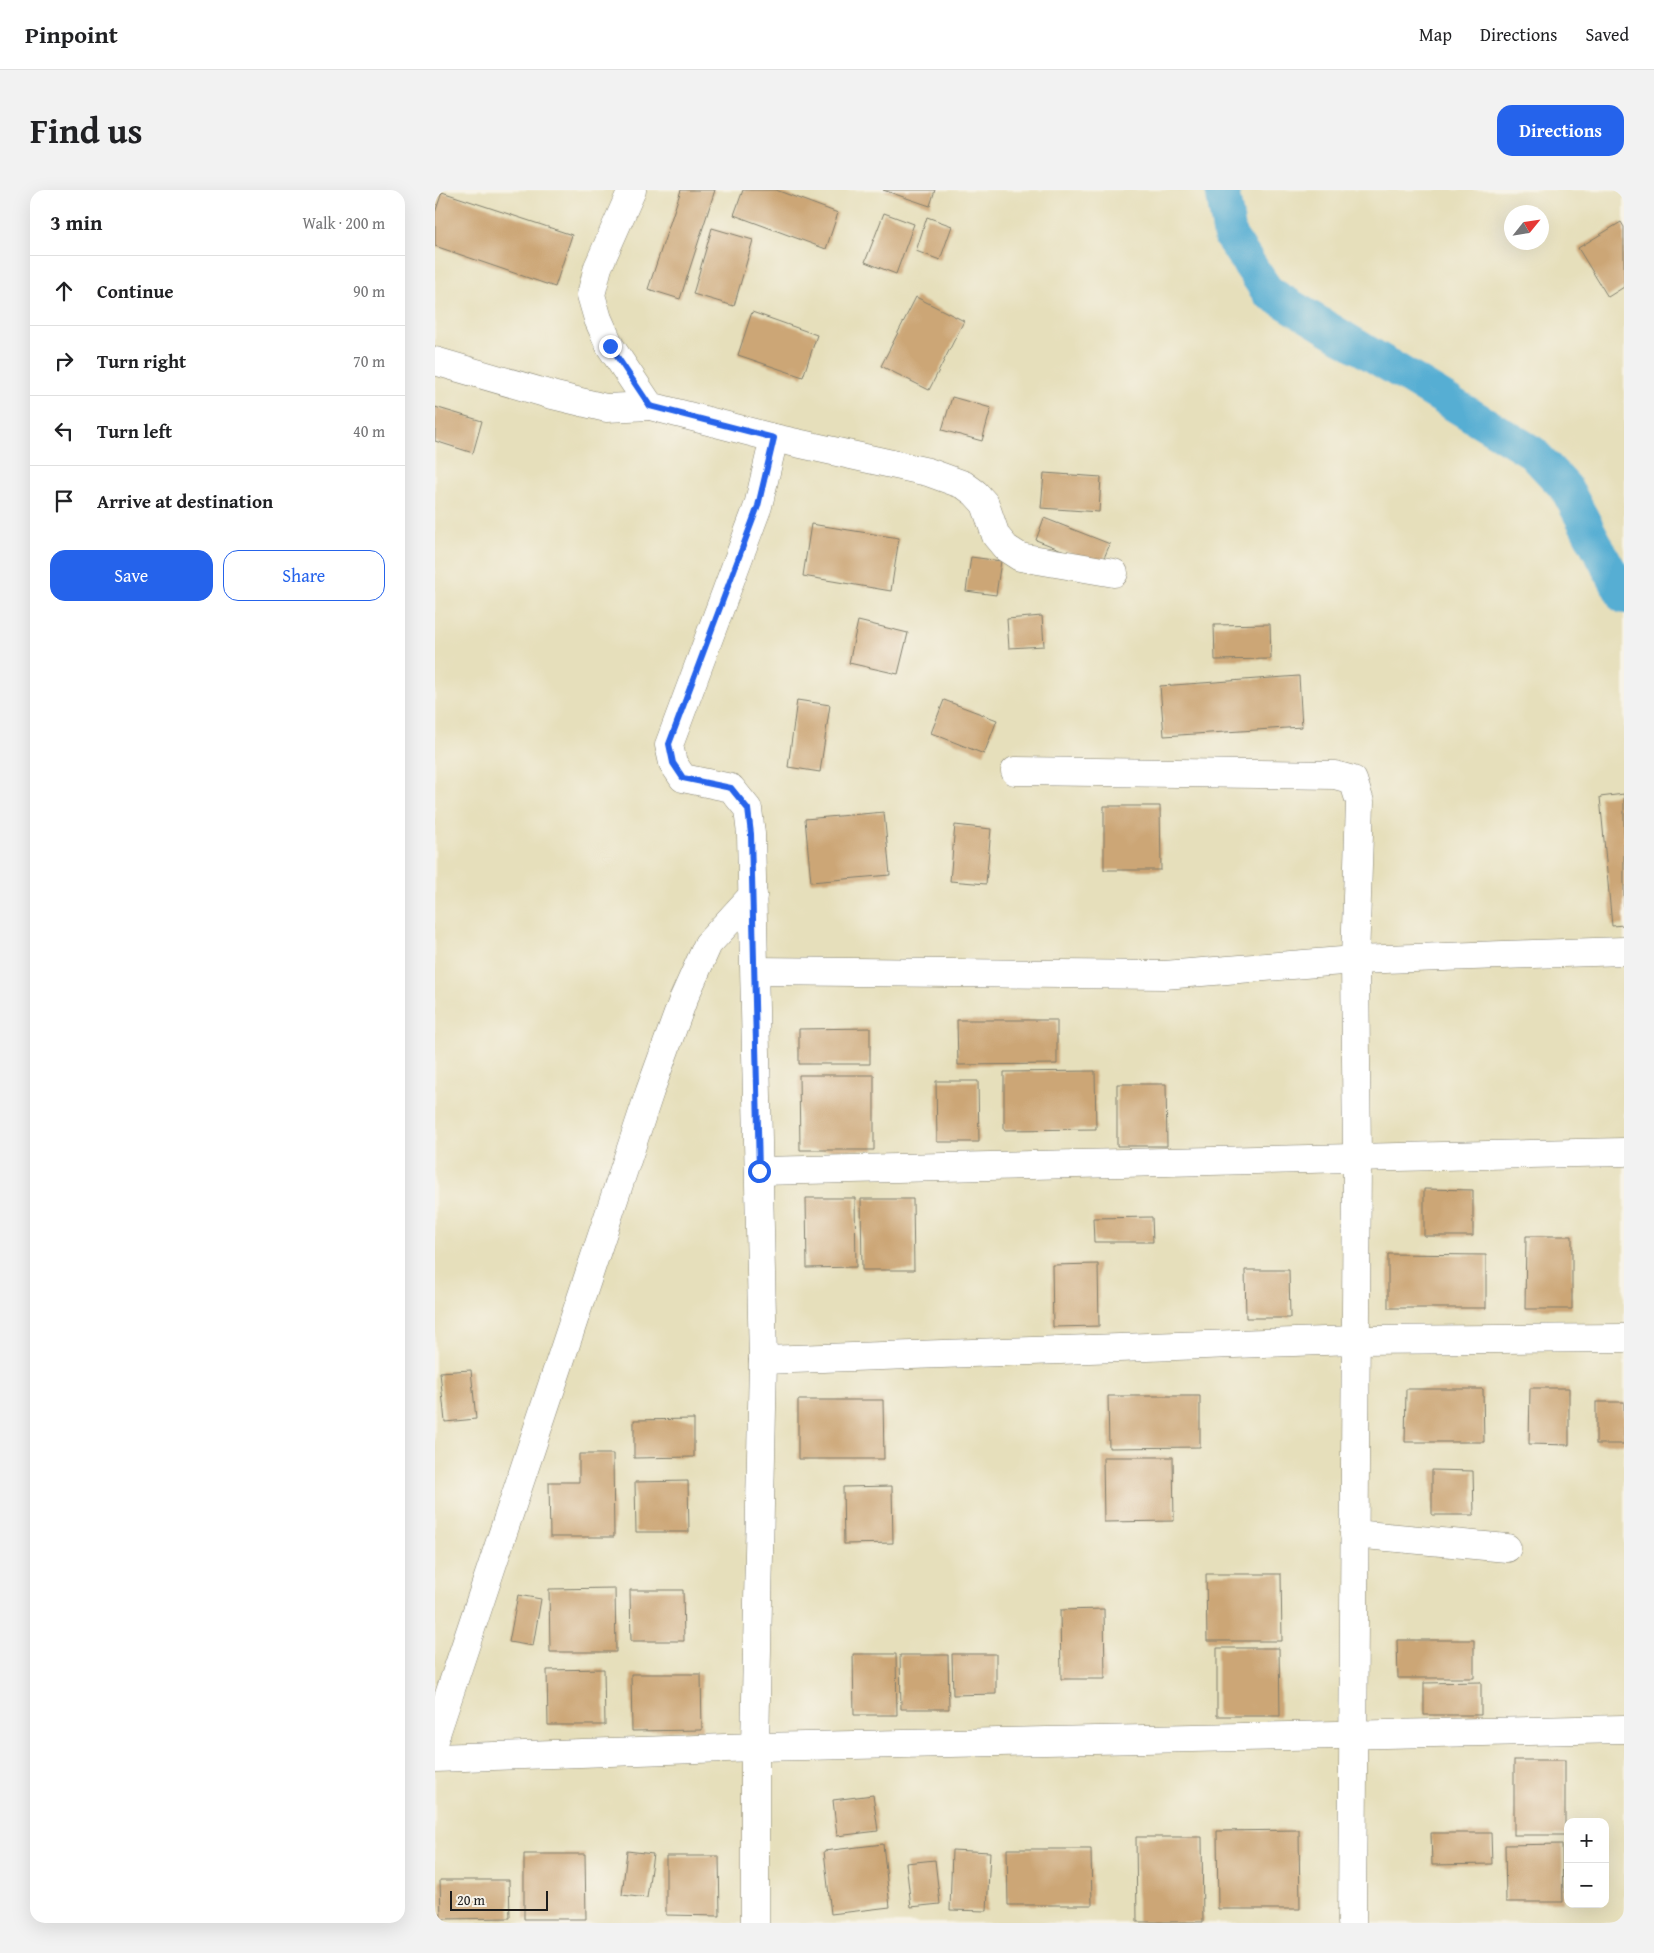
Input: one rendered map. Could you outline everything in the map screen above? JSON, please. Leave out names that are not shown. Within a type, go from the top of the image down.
[{"type":"street","points":[[631,190],[598,267],[591,295],[598,319],[610,346],[650,406]]},
{"type":"street","points":[[435,361],[552,395],[606,408],[650,406],[774,438],[928,472],[964,485],[975,494],[985,504],[996,536],[1006,548],[1020,557],[1114,572]]},
{"type":"street","points":[[755,1923],[755,1746],[763,1360],[751,834],[748,809],[731,788],[683,778],[673,763],[669,744],[758,506],[774,438]]},
{"type":"street","points":[[1015,771],[1335,775],[1353,780],[1360,802],[1355,960],[1357,1158],[1352,1923]]},
{"type":"street","points":[[435,1737],[649,1092],[683,1000],[708,944],[753,895]]},
{"type":"street","points":[[755,971],[1164,975],[1355,960],[1624,951]]},
{"type":"street","points":[[759,1171],[1624,1152]]},
{"type":"street","points":[[763,1360],[1355,1340],[1624,1338]]},
{"type":"street","points":[[1354,1534],[1507,1548]]},
{"type":"street","points":[[435,1758],[755,1746],[1624,1729]]},
{"type":"building","points":[[681,190],[715,190],[680,299],[648,289]]},
{"type":"building","points":[[743,190],[776,190],[838,213],[826,249],[734,215]]},
{"type":"building","points":[[883,190],[935,190],[930,206]]},
{"type":"building","points":[[442,192],[572,235],[555,287],[435,246],[435,213]]},
{"type":"building","points":[[884,213],[914,224],[896,274],[865,262]]},
{"type":"building","points":[[927,217],[952,226],[940,260],[916,251]]},
{"type":"building","points":[[1621,222],[1624,227],[1624,287],[1608,297],[1578,248]]},
{"type":"building","points":[[712,228],[753,240],[734,306],[693,294]]},
{"type":"building","points":[[916,297],[964,321],[929,390],[881,366]]},
{"type":"building","points":[[752,312],[817,335],[803,377],[738,355]]},
{"type":"building","points":[[952,397],[991,408],[982,441],[942,430]]},
{"type":"building","points":[[435,407],[482,421],[473,453],[435,441]]},
{"type":"building","points":[[1044,473],[1101,477],[1099,512],[1041,508]]},
{"type":"building","points":[[1044,518],[1110,544],[1101,565],[1036,540]]},
{"type":"building","points":[[811,524],[899,538],[891,591],[803,576]]},
{"type":"building","points":[[971,557],[1001,561],[996,595],[966,591]]},
{"type":"building","points":[[1042,616],[1044,646],[1009,648],[1007,619]]},
{"type":"building","points":[[858,621],[908,633],[898,674],[849,663]]},
{"type":"building","points":[[1270,624],[1271,659],[1215,660],[1214,625]]},
{"type":"building","points":[[1299,676],[1302,727],[1164,736],[1160,686]]},
{"type":"building","points":[[797,700],[830,705],[820,772],[788,767]]},
{"type":"building","points":[[944,700],[997,720],[984,754],[931,733]]},
{"type":"building","points":[[1624,794],[1624,925],[1612,926],[1600,797]]},
{"type":"building","points":[[1104,806],[1160,806],[1161,870],[1104,870]]},
{"type":"building","points":[[884,812],[890,875],[811,882],[805,819]]},
{"type":"building","points":[[955,825],[991,829],[986,884],[950,881]]},
{"type":"building","points":[[957,1020],[1057,1020],[1057,1064],[958,1065]]},
{"type":"building","points":[[870,1028],[870,1064],[799,1064],[799,1029]]},
{"type":"building","points":[[1095,1071],[1096,1129],[1004,1130],[1004,1072]]},
{"type":"building","points":[[799,1075],[874,1075],[874,1150],[800,1150]]},
{"type":"building","points":[[936,1081],[978,1081],[979,1142],[937,1142]]},
{"type":"building","points":[[1117,1084],[1166,1084],[1167,1146],[1117,1146]]},
{"type":"building","points":[[1424,1189],[1473,1190],[1473,1236],[1424,1236]]},
{"type":"building","points":[[806,1198],[855,1198],[856,1267],[807,1268]]},
{"type":"building","points":[[861,1199],[913,1199],[914,1270],[862,1270]]},
{"type":"building","points":[[1152,1217],[1153,1242],[1094,1242],[1093,1218]]},
{"type":"building","points":[[1526,1236],[1572,1236],[1572,1309],[1525,1309]]},
{"type":"building","points":[[1388,1254],[1486,1255],[1486,1308],[1388,1308]]},
{"type":"building","points":[[1098,1264],[1099,1326],[1053,1327],[1052,1265]]},
{"type":"building","points":[[1245,1270],[1289,1270],[1290,1318],[1246,1318]]},
{"type":"building","points":[[471,1370],[476,1419],[445,1422],[440,1372]]},
{"type":"building","points":[[1530,1388],[1569,1388],[1569,1445],[1529,1444]]},
{"type":"building","points":[[1406,1389],[1483,1389],[1484,1442],[1405,1442]]},
{"type":"building","points":[[1108,1396],[1200,1396],[1200,1447],[1109,1448]]},
{"type":"building","points":[[798,1400],[883,1400],[884,1459],[798,1459]]},
{"type":"building","points":[[1596,1402],[1624,1402],[1624,1444],[1596,1444]]},
{"type":"building","points":[[694,1419],[694,1457],[634,1458],[634,1420]]},
{"type":"building","points":[[579,1454],[613,1454],[614,1537],[550,1537],[549,1482],[579,1482]]},
{"type":"building","points":[[1103,1457],[1173,1457],[1174,1521],[1104,1522]]},
{"type":"building","points":[[1432,1470],[1473,1471],[1474,1515],[1432,1515]]},
{"type":"building","points":[[688,1481],[689,1532],[636,1532],[635,1482]]},
{"type":"building","points":[[892,1486],[893,1543],[844,1544],[843,1487]]},
{"type":"building","points":[[1206,1574],[1281,1574],[1282,1641],[1207,1641]]},
{"type":"building","points":[[615,1588],[616,1652],[550,1652],[549,1589]]},
{"type":"building","points":[[630,1590],[683,1590],[684,1641],[631,1641]]},
{"type":"building","points":[[518,1595],[541,1599],[533,1646],[509,1642]]},
{"type":"building","points":[[1104,1609],[1105,1679],[1061,1679],[1060,1610]]},
{"type":"building","points":[[1397,1640],[1474,1640],[1474,1678],[1398,1678]]},
{"type":"building","points":[[1217,1648],[1279,1648],[1280,1716],[1217,1716]]},
{"type":"building","points":[[853,1654],[896,1654],[897,1715],[854,1715]]},
{"type":"building","points":[[952,1654],[996,1654],[996,1694],[953,1695]]},
{"type":"building","points":[[900,1655],[948,1655],[949,1709],[901,1709]]},
{"type":"building","points":[[604,1669],[605,1725],[548,1725],[547,1670]]},
{"type":"building","points":[[631,1674],[701,1674],[702,1730],[632,1731]]},
{"type":"building","points":[[1481,1682],[1481,1715],[1424,1715],[1424,1683]]},
{"type":"building","points":[[1514,1760],[1565,1760],[1564,1835],[1514,1835]]},
{"type":"building","points":[[873,1795],[878,1831],[837,1836],[833,1800]]},
{"type":"building","points":[[1299,1830],[1300,1909],[1218,1909],[1217,1831]]},
{"type":"building","points":[[1431,1833],[1491,1833],[1492,1864],[1432,1865]]},
{"type":"building","points":[[1136,1837],[1202,1837],[1203,1922],[1137,1922]]},
{"type":"building","points":[[883,1844],[890,1907],[831,1914],[824,1851]]},
{"type":"building","points":[[1562,1844],[1563,1902],[1506,1902],[1505,1845]]},
{"type":"building","points":[[1007,1849],[1091,1849],[1092,1905],[1008,1905]]},
{"type":"building","points":[[952,1850],[990,1852],[987,1911],[950,1910]]},
{"type":"building","points":[[627,1851],[653,1854],[647,1898],[622,1895]]},
{"type":"building","points":[[524,1854],[585,1854],[586,1919],[524,1919]]},
{"type":"building","points":[[666,1856],[719,1856],[720,1916],[666,1915]]},
{"type":"building","points":[[935,1860],[940,1904],[911,1907],[906,1863]]},
{"type":"building","points":[[440,1880],[509,1880],[510,1918],[441,1919]]},
{"type":"waterway","points":[[1222,190],[1230,236],[1268,292],[1532,452],[1566,488],[1624,597]]},
{"type":"route","points":[[610,346],[650,406],[774,438],[758,506],[669,744],[673,763],[683,778],[731,788],[748,809],[751,834],[759,1171]]}]
